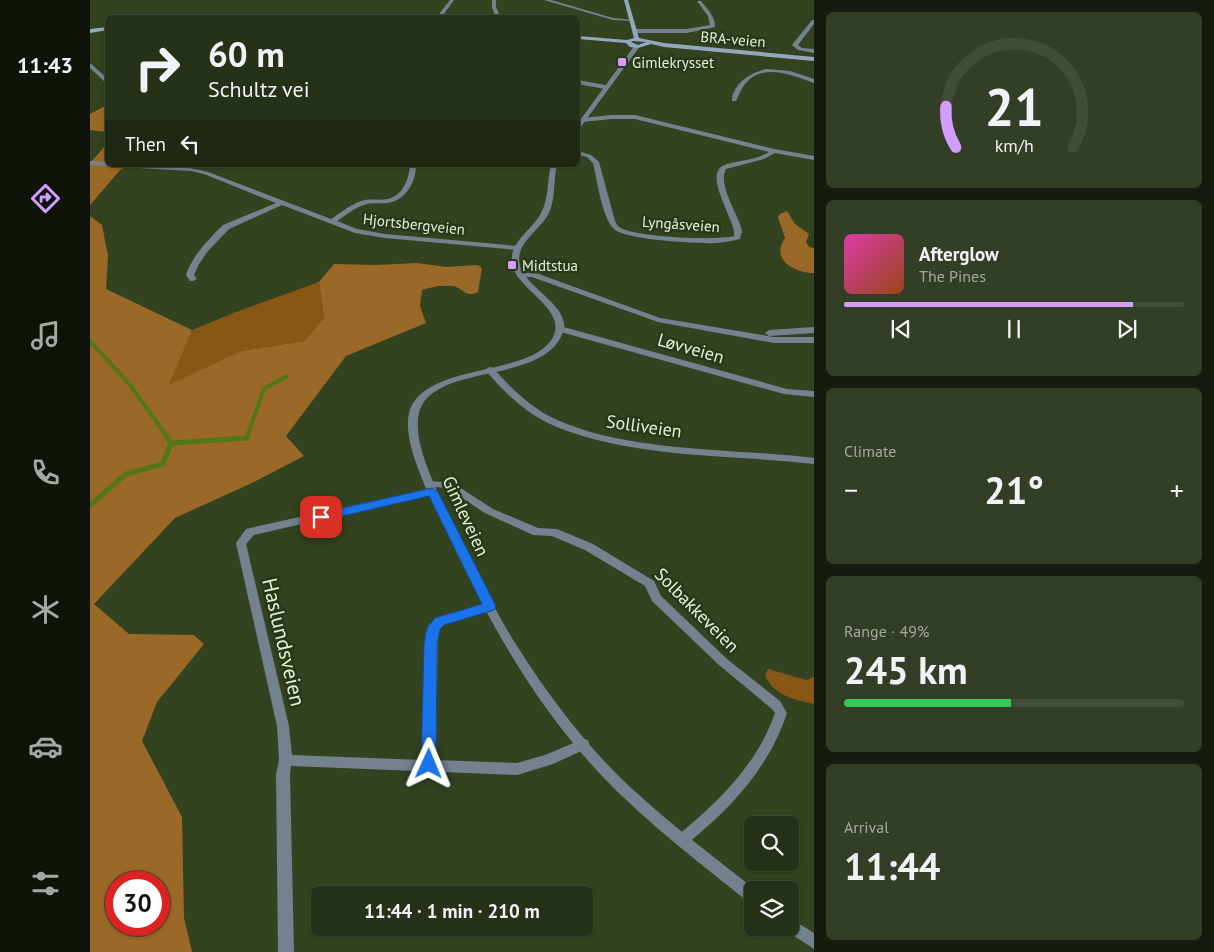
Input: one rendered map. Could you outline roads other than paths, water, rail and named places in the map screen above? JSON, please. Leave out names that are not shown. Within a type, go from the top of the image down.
[{"type":"main road","points":[[580,38],[628,42],[637,39],[626,0]]},
{"type":"main road","points":[[90,32],[105,29]]},
{"type":"main road","name":"BRA-veien","points":[[637,39],[647,41],[649,44]]},
{"type":"main road","points":[[628,42],[637,46]]},
{"type":"main road","name":"BRA-veien","points":[[637,46],[649,44],[814,59]]},
{"type":"street","points":[[440,15],[452,0]]},
{"type":"street","points":[[494,0],[494,7],[498,15]]},
{"type":"street","points":[[546,0],[595,15],[613,19],[632,20]]},
{"type":"street","points":[[636,31],[687,31],[712,26],[714,24],[710,16],[699,2]]},
{"type":"street","points":[[814,21],[795,45],[800,49],[814,51]]},
{"type":"street","points":[[580,124],[637,46]]},
{"type":"street","points":[[90,65],[105,79]]},
{"type":"street","points":[[734,100],[741,83],[747,76],[757,72],[782,71],[814,80]]},
{"type":"street","points":[[580,82],[605,88]]},
{"type":"street","points":[[582,120],[635,117],[774,151],[814,158]]},
{"type":"street","name":"Lyngåsveien","points":[[580,154],[589,156],[596,162],[611,220],[617,229],[627,233],[646,236],[719,241],[733,240],[737,237],[738,231],[722,187],[720,173],[722,169],[727,166],[758,160],[774,151]]},
{"type":"street","points":[[90,163],[105,164]]},
{"type":"street","name":"Hjortsbergveien","points":[[147,167],[200,171],[224,178],[354,231],[386,236],[517,248]]},
{"type":"street","points":[[331,222],[366,202],[388,201],[400,196],[414,173],[413,167]]},
{"type":"street","points":[[554,167],[546,210],[517,248],[515,261],[520,275],[557,315],[560,328]]},
{"type":"street","points":[[193,279],[190,275],[194,264],[220,232],[226,227],[283,202]]},
{"type":"street","points":[[520,275],[533,275],[658,320],[774,340],[814,340]]},
{"type":"street","name":"Gimleveien","points":[[560,328],[556,339],[549,348],[536,357],[448,382],[424,395],[418,402],[412,418],[415,439],[431,488],[489,606],[525,669],[583,744],[638,802],[744,890]]},
{"type":"street","name":"Løvveien","points":[[560,328],[787,392],[814,394]]},
{"type":"street","points":[[736,333],[780,333],[814,330]]},
{"type":"street","name":"Solliveien","points":[[490,370],[539,414],[551,421],[573,429],[609,439],[645,445],[814,462]]},
{"type":"street","name":"Solbakkeveien","points":[[431,488],[450,485],[494,513],[537,532],[553,532],[588,547],[650,584],[656,598],[723,662],[776,704],[781,713],[778,724],[747,777],[711,817],[682,840]]},
{"type":"street","name":"Haslundsveien","points":[[286,952],[283,774],[286,760],[282,721],[241,543],[250,532],[431,488]]},
{"type":"street","points":[[429,764],[431,644],[433,628],[440,622],[489,606]]},
{"type":"street","points":[[286,760],[429,764],[467,768],[516,768],[534,766],[583,744]]},
{"type":"street","points":[[799,931],[814,942]]},
{"type":"waterway","points":[[90,341],[131,386],[167,437]]},
{"type":"waterway","points":[[247,437],[264,389],[287,376]]},
{"type":"waterway","points":[[166,436],[171,443]]},
{"type":"waterway","points":[[171,443],[247,438],[248,436]]},
{"type":"waterway","points":[[90,505],[126,474],[163,464],[171,443]]},
{"type":"place","name":"Gimlekrysset","points":[[622,62]]},
{"type":"place","name":"Midtstua","points":[[512,265]]}]
